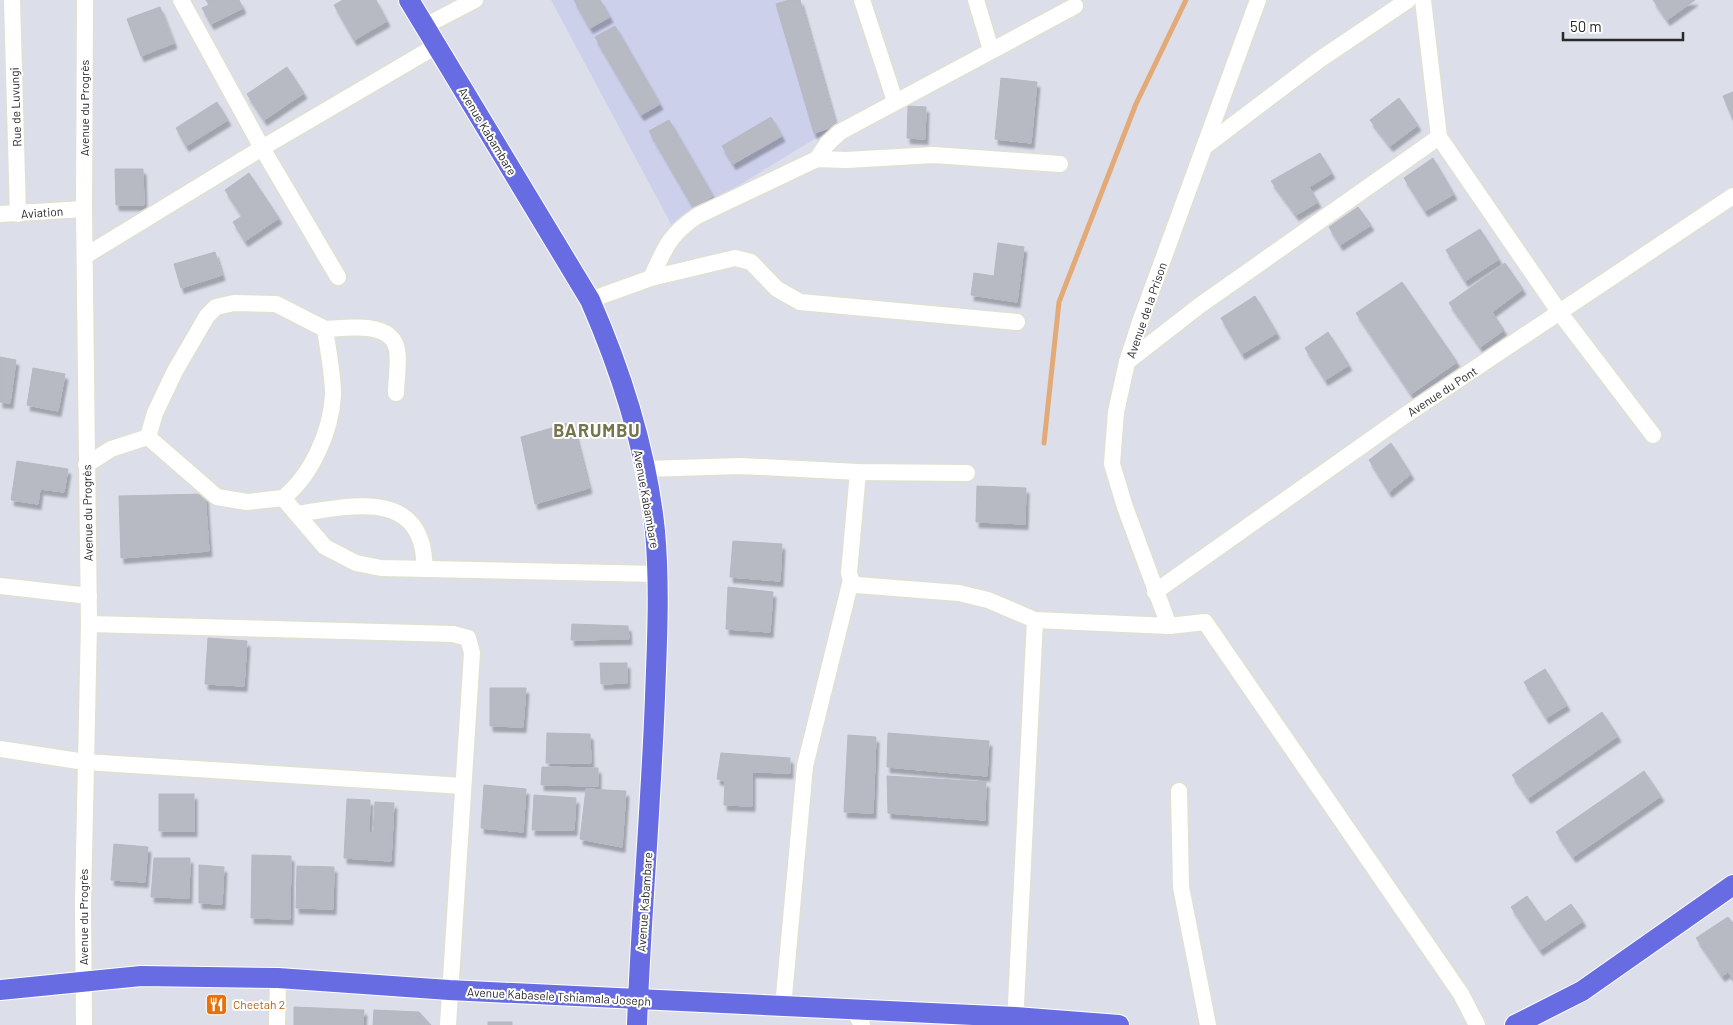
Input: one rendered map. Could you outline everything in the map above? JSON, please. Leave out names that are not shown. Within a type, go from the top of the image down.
[{"type":"main road","name":"Avenue Kabambare","points":[[409,0],[590,300],[618,372],[644,469],[655,530],[658,574],[652,769],[637,1025]]},
{"type":"main road","points":[[1515,1025],[1532,1019],[1582,991],[1733,885]]},
{"type":"main road","name":"Avenue Kabasele Tshiamala Joseph","points":[[0,990],[83,980],[141,976],[278,978],[449,990],[783,1007],[858,1018],[1119,1025]]},
{"type":"street","name":"Rue de Luvungi","points":[[12,0],[18,214]]},
{"type":"street","name":"Avenue du Progrès","points":[[84,1025],[85,762],[89,624],[84,209],[85,0]]},
{"type":"street","points":[[180,0],[262,148],[338,277]]},
{"type":"street","points":[[425,26],[475,0]]},
{"type":"street","points":[[862,0],[895,100]]},
{"type":"street","points":[[976,0],[991,50]]},
{"type":"street","name":"Avenue de la Prison","points":[[1169,626],[1125,507],[1112,464],[1116,412],[1128,362],[1258,0]]},
{"type":"street","points":[[1204,147],[1318,60],[1408,0]]},
{"type":"street","points":[[1424,0],[1439,137],[1560,313],[1653,435]]},
{"type":"street","points":[[817,158],[826,144],[840,132],[895,100],[1074,6]]},
{"type":"street","points":[[85,256],[262,148],[436,46]]},
{"type":"street","points":[[1128,362],[1199,306],[1439,137]]},
{"type":"street","points":[[651,278],[667,243],[678,228],[696,216],[817,158],[846,160],[934,155],[1060,164]]},
{"type":"street","name":"Avenue du Pont","points":[[1156,592],[1404,416],[1733,196]]},
{"type":"street","name":"Aviation","points":[[0,214],[84,209]]},
{"type":"street","points":[[590,300],[651,278],[735,258],[751,262],[777,289],[800,302],[1017,322]]},
{"type":"street","points":[[148,437],[154,413],[175,371],[207,316],[216,307],[234,303],[276,304],[325,329],[373,329],[388,334],[396,346],[396,393]]},
{"type":"street","points":[[148,437],[217,497],[247,502],[284,498],[316,458],[324,436],[332,395],[325,329]]},
{"type":"street","points":[[86,465],[111,448],[148,437]]},
{"type":"street","points":[[644,469],[741,466],[858,472],[967,473]]},
{"type":"street","points":[[783,1007],[806,766],[850,580],[849,573],[858,472]]},
{"type":"street","points":[[284,498],[325,547],[356,563],[381,568],[658,574]]},
{"type":"street","points":[[297,514],[362,506],[390,509],[408,517],[420,538],[426,569]]},
{"type":"street","points":[[850,580],[856,585],[959,593],[988,600],[1035,620],[1169,626],[1205,622],[1460,994],[1477,1025]]},
{"type":"street","points":[[0,586],[89,596]]},
{"type":"street","points":[[1015,1021],[1035,620]]},
{"type":"street","points":[[89,624],[463,635],[468,638],[472,653],[448,1025]]},
{"type":"street","points":[[0,749],[85,762],[462,786]]},
{"type":"street","points":[[1180,791],[1182,887],[1208,1025]]},
{"type":"street","points":[[277,1025],[278,978]]},
{"type":"shaded area","points":[[551,0],[800,0],[836,126],[672,226]]},
{"type":"building","points":[[206,0],[239,0],[243,8],[211,24],[202,8],[209,5]]},
{"type":"building","points":[[343,0],[376,0],[387,21],[354,40],[334,5]]},
{"type":"building","points":[[574,0],[600,0],[610,17],[590,28]]},
{"type":"building","points":[[789,0],[800,0],[836,126],[814,133],[776,4]]},
{"type":"building","points":[[1653,0],[1695,0],[1667,20]]},
{"type":"building","points":[[160,7],[174,43],[141,56],[127,19]]},
{"type":"building","points":[[615,26],[660,104],[641,115],[595,37]]},
{"type":"building","points":[[287,67],[304,93],[264,120],[247,94]]},
{"type":"building","points":[[1001,78],[1037,82],[1031,143],[995,139]]},
{"type":"building","points":[[1733,92],[1733,120],[1723,96]]},
{"type":"building","points":[[1399,98],[1418,125],[1390,146],[1370,120]]},
{"type":"building","points":[[217,102],[228,120],[186,146],[176,128]]},
{"type":"building","points":[[908,106],[926,107],[925,139],[907,138]]},
{"type":"building","points":[[771,117],[782,136],[733,164],[722,146]]},
{"type":"building","points":[[669,120],[713,196],[694,208],[649,131]]},
{"type":"building","points":[[1320,153],[1332,173],[1309,187],[1318,202],[1296,215],[1271,181]]},
{"type":"building","points":[[1433,158],[1454,194],[1425,211],[1404,178]]},
{"type":"building","points":[[115,169],[143,169],[144,205],[116,205]]},
{"type":"building","points":[[249,173],[279,218],[245,241],[233,222],[242,216],[225,190]]},
{"type":"building","points":[[1358,207],[1371,225],[1340,245],[1329,227]]},
{"type":"building","points":[[1480,229],[1499,259],[1465,281],[1446,250]]},
{"type":"building","points":[[998,243],[1024,247],[1017,302],[971,295],[974,273],[994,276]]},
{"type":"building","points":[[215,252],[222,275],[181,288],[174,264]]},
{"type":"building","points":[[1505,263],[1523,289],[1492,312],[1504,330],[1480,347],[1449,303]]},
{"type":"building","points":[[1402,282],[1457,362],[1411,394],[1356,313]]},
{"type":"building","points":[[1255,296],[1277,333],[1242,354],[1221,318]]},
{"type":"building","points":[[1328,332],[1349,365],[1325,380],[1305,348]]},
{"type":"building","points":[[0,357],[16,360],[10,403],[0,402]]},
{"type":"building","points":[[33,368],[65,374],[58,411],[27,405]]},
{"type":"building","points":[[572,422],[589,488],[535,504],[521,437]]},
{"type":"building","points":[[1391,443],[1411,474],[1389,492],[1369,460]]},
{"type":"building","points":[[17,461],[68,469],[64,492],[40,489],[38,504],[11,500]]},
{"type":"building","points":[[977,486],[1026,488],[1025,524],[976,522]]},
{"type":"building","points":[[205,494],[209,551],[121,558],[119,496]]},
{"type":"building","points":[[733,541],[782,544],[780,581],[730,577]]},
{"type":"building","points":[[728,587],[773,592],[770,632],[726,629]]},
{"type":"building","points":[[572,624],[628,626],[629,639],[571,640]]},
{"type":"building","points":[[208,638],[247,641],[244,686],[205,684]]},
{"type":"building","points":[[600,663],[627,663],[627,683],[601,684]]},
{"type":"building","points":[[1545,669],[1567,705],[1546,718],[1524,682]]},
{"type":"building","points":[[490,688],[526,688],[523,727],[490,726]]},
{"type":"building","points":[[1602,712],[1618,736],[1528,798],[1512,775]]},
{"type":"building","points":[[547,733],[590,734],[591,763],[546,763]]},
{"type":"building","points":[[888,733],[989,741],[987,776],[887,767]]},
{"type":"building","points":[[848,735],[876,737],[873,813],[844,812]]},
{"type":"building","points":[[721,753],[790,758],[790,773],[752,772],[752,806],[724,805],[725,781],[717,779]]},
{"type":"building","points":[[542,767],[598,768],[598,786],[541,785]]},
{"type":"building","points":[[1644,771],[1661,796],[1573,857],[1556,832]]},
{"type":"building","points":[[887,776],[986,782],[985,820],[888,813]]},
{"type":"building","points":[[484,785],[526,789],[523,832],[481,828]]},
{"type":"building","points":[[586,789],[626,791],[622,847],[580,839]]},
{"type":"building","points":[[159,794],[194,794],[194,831],[159,831]]},
{"type":"building","points":[[534,795],[576,798],[574,830],[532,830]]},
{"type":"building","points":[[347,799],[370,800],[369,833],[373,833],[375,802],[394,803],[391,861],[344,858]]},
{"type":"building","points":[[114,844],[148,847],[145,882],[111,880]]},
{"type":"building","points":[[252,855],[291,856],[290,919],[251,918]]},
{"type":"building","points":[[154,858],[190,858],[189,898],[151,897]]},
{"type":"building","points":[[199,865],[224,867],[222,904],[199,903]]},
{"type":"building","points":[[297,866],[334,867],[333,909],[296,908]]},
{"type":"building","points":[[1527,896],[1545,922],[1571,904],[1583,921],[1540,950],[1511,907]]},
{"type":"building","points":[[1728,917],[1733,923],[1733,979],[1728,972],[1722,976],[1696,938]]},
{"type":"building","points":[[294,1007],[364,1010],[363,1025],[294,1025]]},
{"type":"building","points":[[374,1010],[419,1012],[431,1025],[373,1025]]},
{"type":"building","points":[[488,1022],[512,1022],[512,1025],[488,1025]]},
{"type":"waterway","points":[[1044,443],[1059,302],[1136,104],[1186,0]]},
{"type":"place","name":"Cheetah 2","points":[[217,1004]]},
{"type":"district","name":"BARUMBU","points":[[597,430]]}]
